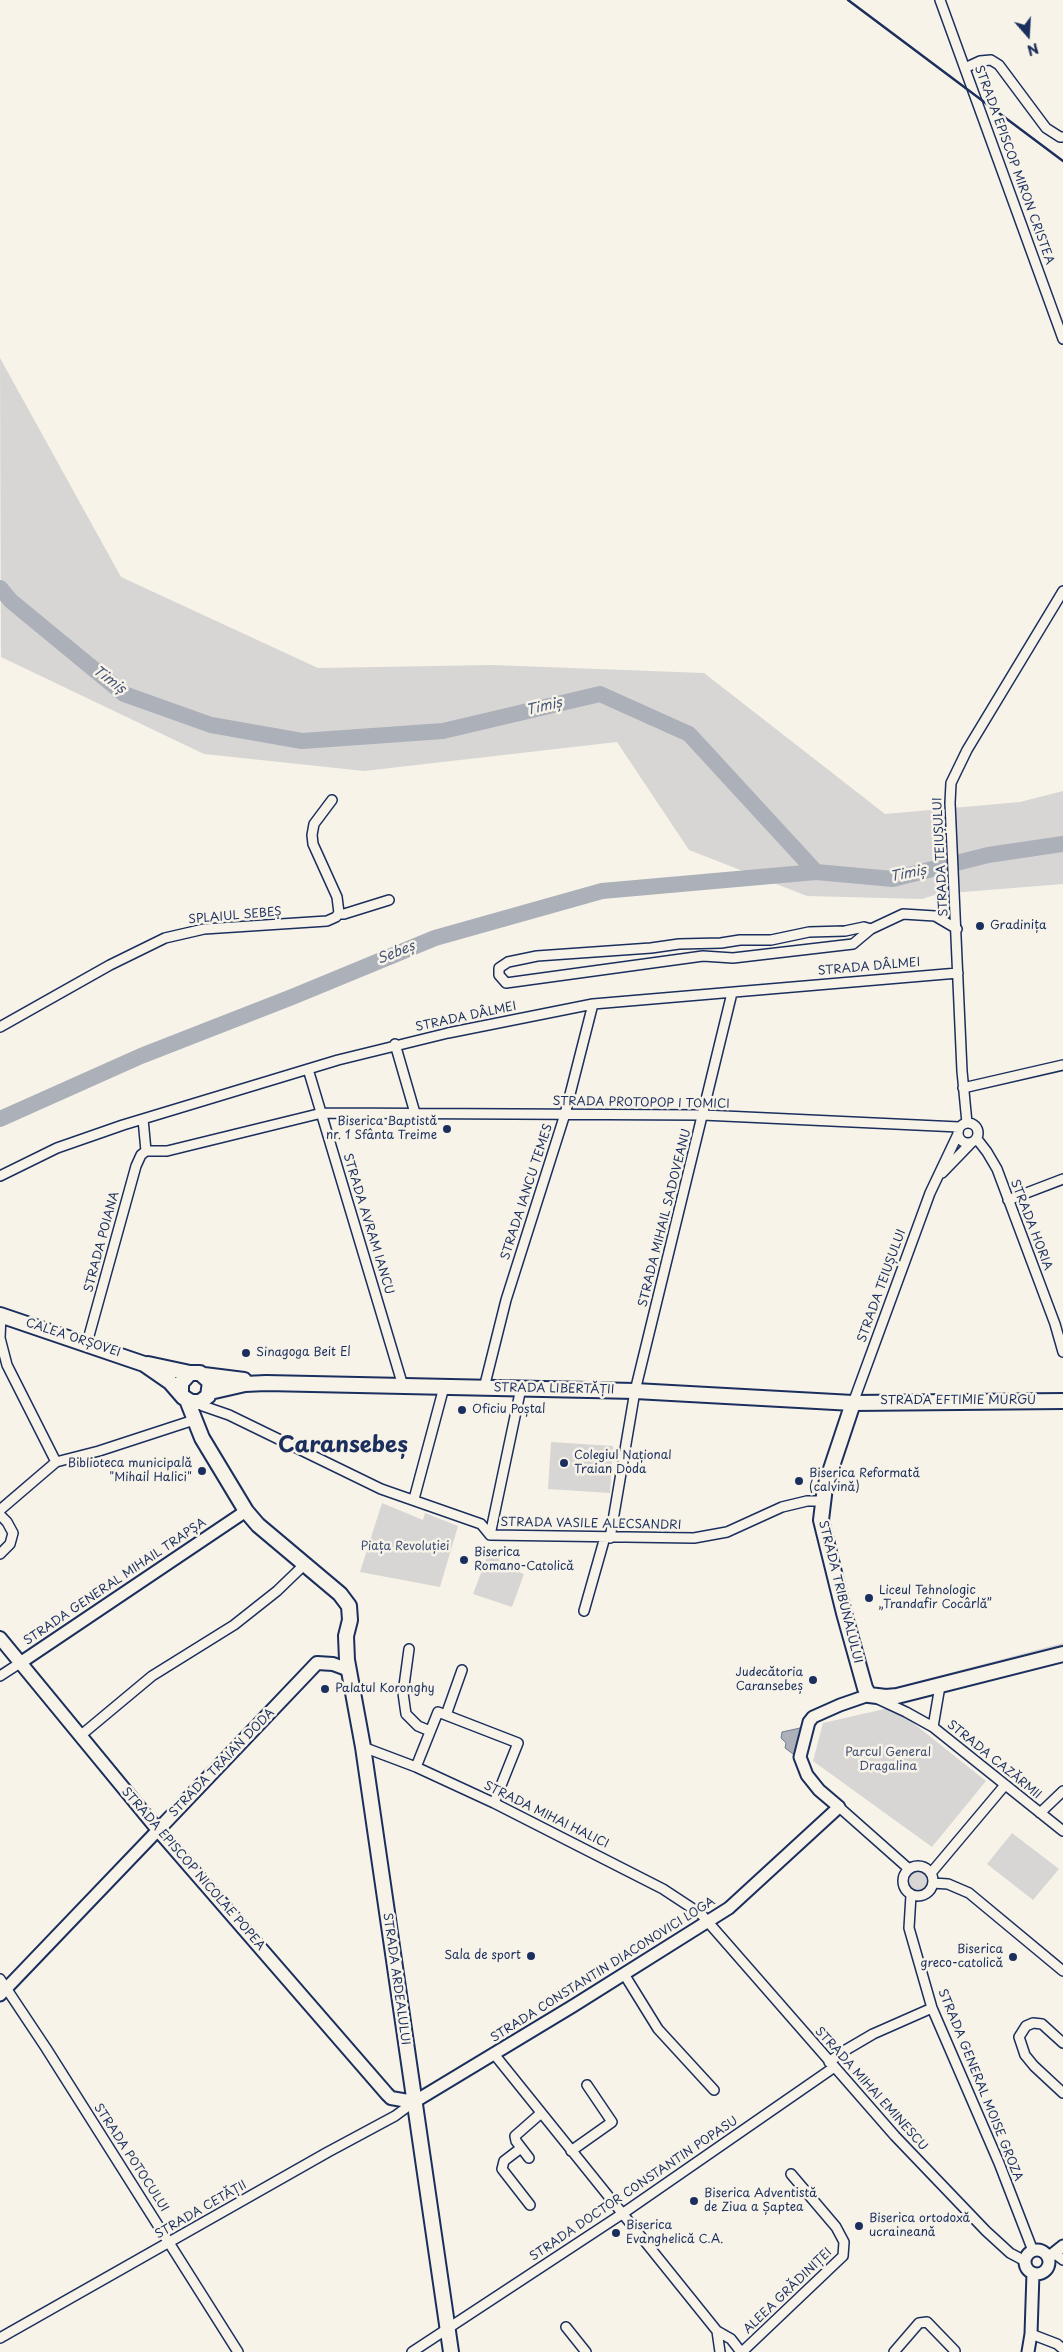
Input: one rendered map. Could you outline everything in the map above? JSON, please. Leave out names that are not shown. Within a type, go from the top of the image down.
[{"type":"main road","name":"CALEA ORȘOVEI","points":[[0,1315],[87,1343],[144,1364],[197,1374]]},
{"type":"main road","name":"CALEA ORȘOVEI","points":[[144,1364],[184,1396]]},
{"type":"main road","name":"STRADA LIBERTĂȚII","points":[[197,1374],[255,1383],[635,1391],[853,1403]]},
{"type":"main road","points":[[196,1424],[206,1399],[210,1382],[197,1374],[181,1383],[184,1396],[196,1424],[218,1467],[246,1511],[258,1525],[306,1564]]},
{"type":"main road","name":"STRADA LIBERTĂȚII","points":[[206,1399],[255,1383]]},
{"type":"main road","points":[[184,1396],[196,1403],[206,1399]]},
{"type":"main road","name":"STRADA EFTIMIE MURGU","points":[[853,1403],[1063,1400]]},
{"type":"main road","name":"STRADA TRIBUNALULUI","points":[[853,1403],[829,1471],[822,1501],[821,1520],[823,1535],[865,1688],[869,1695]]},
{"type":"main road","name":"STRADA ARDEALULUI","points":[[306,1564],[340,1594],[349,1606],[350,1620],[346,1636],[349,1670],[363,1747],[451,2352]]},
{"type":"main road","name":"STRADA EPISCOP NICOLAE POPEA","points":[[0,1638],[158,1830],[391,2098],[414,2102]]},
{"type":"main road","points":[[869,1695],[898,1696],[1063,1654]]},
{"type":"main road","name":"STRADA TRAIAN DODA","points":[[158,1830],[316,1663],[333,1664],[349,1670]]},
{"type":"street","name":"STRADA EPISCOP MIRON CRISTEA","points":[[940,0],[1063,339]]},
{"type":"street","points":[[965,68],[980,61],[991,60],[999,65],[1046,128],[1060,137],[1063,136]]},
{"type":"street","name":"STRADA TEIUȘULUI","points":[[853,1403],[904,1259],[937,1178],[961,1128],[963,1088],[950,812],[951,783],[960,764],[1063,591]]},
{"type":"street","points":[[332,800],[314,824],[312,835],[313,844],[337,897],[338,914]]},
{"type":"street","name":"SPLAIUL SEBEȘ","points":[[0,1027],[110,965],[165,938],[204,929],[327,921],[338,914],[344,914],[389,900]]},
{"type":"street","points":[[871,929],[809,932],[772,940],[679,944],[651,948],[537,956],[508,962],[499,968],[499,975],[506,983],[703,956],[733,958],[853,944],[871,929],[903,914],[935,916],[957,929]]},
{"type":"street","name":"STRADA DÂLMEI","points":[[0,1176],[57,1148],[143,1119],[395,1044],[593,1004],[958,973]]},
{"type":"street","name":"STRADA MIHAIL SADOVEANU","points":[[584,1611],[608,1538],[635,1391],[732,993]]},
{"type":"street","name":"STRADA IANCU TEMES","points":[[484,1388],[506,1300],[565,1114],[593,1004]]},
{"type":"street","points":[[395,1044],[416,1113]]},
{"type":"street","points":[[963,1088],[1063,1065]]},
{"type":"street","name":"STRADA AVRAM IANCU","points":[[308,1069],[403,1386]]},
{"type":"street","name":"STRADA PROTOPOP I TOMICI","points":[[146,1151],[167,1150],[322,1113],[703,1115],[961,1128]]},
{"type":"street","points":[[143,1119],[146,1151]]},
{"type":"street","name":"STRADA HORIA","points":[[961,1128],[974,1124],[978,1129],[974,1141],[992,1160],[1055,1324],[1063,1352]]},
{"type":"street","points":[[961,1128],[962,1142],[974,1141]]},
{"type":"street","name":"STRADA TEIUȘULUI","points":[[937,1178],[974,1141]]},
{"type":"street","name":"STRADA POIANA","points":[[87,1343],[136,1166],[141,1155],[146,1151]]},
{"type":"street","points":[[1008,1200],[1063,1179]]},
{"type":"street","points":[[0,1315],[0,1338],[7,1365],[56,1462]]},
{"type":"street","points":[[414,1499],[444,1387]]},
{"type":"street","points":[[490,1535],[521,1388]]},
{"type":"street","name":"STRADA VASILE ALECSANDRI","points":[[206,1399],[229,1415],[381,1489],[481,1524],[490,1535],[676,1539],[713,1536],[740,1527],[797,1502],[822,1501]]},
{"type":"street","points":[[0,1510],[56,1462],[196,1424]]},
{"type":"street","name":"STRADA GENERAL MIHAIL TRAPȘA","points":[[0,1676],[246,1511]]},
{"type":"street","points":[[0,1515],[7,1522],[13,1533],[10,1544],[0,1554]]},
{"type":"street","points":[[80,1736],[152,1676],[234,1625],[306,1564]]},
{"type":"street","points":[[409,1649],[403,1693],[406,1714],[411,1722],[430,1731]]},
{"type":"street","points":[[416,1767],[430,1731],[442,1713],[462,1670]]},
{"type":"street","name":"STRADA CAZĂRMII","points":[[933,1727],[940,1686]]},
{"type":"street","points":[[869,1695],[820,1713],[810,1722],[800,1757],[807,1775],[819,1790],[909,1869]]},
{"type":"street","name":"STRADA CAZĂRMII","points":[[869,1695],[933,1727],[1063,1831]]},
{"type":"street","points":[[442,1713],[518,1743],[494,1803]]},
{"type":"street","name":"STRADA MIHAI HALICI","points":[[363,1747],[416,1767],[494,1803],[663,1889],[701,1914],[709,1922]]},
{"type":"street","points":[[931,1873],[1005,1785]]},
{"type":"street","points":[[1040,1813],[1063,1791]]},
{"type":"street","name":"STRADA CONSTANTIN DIACONOVICI LOGA","points":[[414,2102],[709,1922],[729,1908],[839,1807]]},
{"type":"street","name":"STRADA TRAIAN DODA","points":[[2,1988],[158,1830]]},
{"type":"street","points":[[923,1867],[931,1873],[933,1883],[926,1895],[911,1895],[904,1889],[902,1880],[909,1869],[923,1867]]},
{"type":"street","points":[[933,1883],[948,1884],[969,1893],[1063,1972]]},
{"type":"street","name":"STRADA GENERAL MOISE GROZA","points":[[911,1895],[909,1928],[932,2008],[999,2163],[1029,2256]]},
{"type":"street","name":"STRADA MIHAI EMINESCU","points":[[709,1922],[831,2065],[895,2136],[986,2231],[1010,2253],[1029,2256]]},
{"type":"street","points":[[624,1974],[658,2029],[714,2090]]},
{"type":"street","name":"STRADA POTOCULUI","points":[[2,1988],[46,2048],[238,2352]]},
{"type":"street","name":"STRADA DOCTOR CONSTANTIN POPASU","points":[[412,2352],[622,2214],[831,2065],[844,2050],[873,2034],[932,2008]]},
{"type":"street","points":[[1063,2043],[1042,2024],[1033,2023],[1026,2026],[1019,2038],[1025,2054],[1034,2066],[1063,2093]]},
{"type":"street","points":[[494,2054],[540,2114],[717,2331],[731,2340],[742,2352]]},
{"type":"street","points":[[571,2151],[612,2122],[587,2085]]},
{"type":"street","name":"STRADA CETĂȚII","points":[[0,2338],[395,2116],[414,2102]]},
{"type":"street","points":[[529,2158],[515,2136],[540,2114]]},
{"type":"street","points":[[521,2148],[504,2161],[501,2166],[504,2173],[530,2205]]},
{"type":"street","name":"ALEEA GRĂDINIȚEI","points":[[742,2352],[843,2256],[844,2242],[836,2227],[792,2174]]},
{"type":"street","points":[[1042,2252],[1057,2254],[1044,2272],[1033,2273],[1027,2268],[1029,2256],[1042,2252]]},
{"type":"street","points":[[1028,2352],[1031,2334],[1033,2273]]},
{"type":"street","points":[[894,2352],[920,2323],[927,2322],[954,2351]]},
{"type":"street","points":[[566,2327],[586,2352]]},
{"type":"street","points":[[717,2331],[717,2351]]},
{"type":"street","points":[[1031,2334],[1056,2344],[1063,2349]]},
{"type":"street","points":[[717,2351],[731,2340]]},
{"type":"green space","points":[[0,358],[121,577],[318,668],[492,665],[704,673],[885,814],[1020,802],[1063,791],[1063,884],[938,894],[922,899],[807,896],[689,850],[617,742],[364,771],[204,754],[1,657]]},
{"type":"green space","points":[[551,1442],[613,1446],[610,1493],[548,1489]]},
{"type":"green space","name":"Piața Revoluției","points":[[382,1503],[423,1520],[425,1513],[458,1526],[440,1587],[360,1572]]},
{"type":"green space","points":[[490,1549],[498,1552],[500,1565],[524,1574],[512,1607],[473,1594]]},
{"type":"green space","points":[[1063,1643],[1063,1646],[1031,1657],[894,1691],[893,1688]]},
{"type":"green space","name":"Parcul General Dragalina","points":[[893,1707],[986,1781],[932,1847],[813,1761],[823,1723]]},
{"type":"green space","points":[[1012,1833],[1059,1869],[1033,1900],[987,1864]]},
{"type":"green space","points":[[917,1870],[925,1873],[928,1881],[925,1889],[917,1892],[909,1889],[906,1881],[909,1873]]},
{"type":"shaded area","points":[[800,1728],[804,1733],[797,1753],[793,1754],[785,1748],[786,1743],[781,1738],[782,1732]]},
{"type":"waterway","name":"Timiș","points":[[0,588],[11,601],[124,694],[211,725],[302,741],[443,731],[600,694],[689,734],[816,872]]},
{"type":"waterway","name":"Sebeș","points":[[0,1119],[141,1056],[435,938],[602,891],[816,872],[893,879],[988,855],[1063,844]]},
{"type":"railway","points":[[848,0],[1063,161]]},
{"type":"place","name":"Gradinița","points":[[980,926]]},
{"type":"place","name":"Biserica Baptistă nr. 1 Sfânta Treime","points":[[447,1129]]},
{"type":"place","name":"Sinagoga Beit El","points":[[246,1353]]},
{"type":"place","name":"Oficiu Poștal","points":[[462,1410]]},
{"type":"place","name":"Colegiul Național Traian Doda","points":[[564,1463]]},
{"type":"place","name":"Biblioteca municipală \"Mihail Halici\"","points":[[202,1471]]},
{"type":"place","name":"Biserica Reformată (calvină)","points":[[799,1481]]},
{"type":"place","name":"Biserica Romano-Catolică","points":[[464,1560]]},
{"type":"place","name":"Liceul Tehnologic „Trandafir Cocârlă”","points":[[869,1598]]},
{"type":"place","name":"Judecătoria Caransebeș","points":[[813,1680]]},
{"type":"place","name":"Palatul Koronghy","points":[[325,1689]]},
{"type":"place","name":"Sala de sport","points":[[531,1956]]},
{"type":"place","name":"Biserica greco-catolică","points":[[1013,1957]]},
{"type":"place","name":"Biserica Adventistă de Ziua a Șaptea","points":[[694,2201]]},
{"type":"place","name":"Biserica ortodoxă ucraineană","points":[[859,2226]]},
{"type":"place","name":"Biserica Evanghelică C.A.","points":[[616,2233]]},
{"type":"district","name":"Caransebeș","points":[[343,1446]]}]
